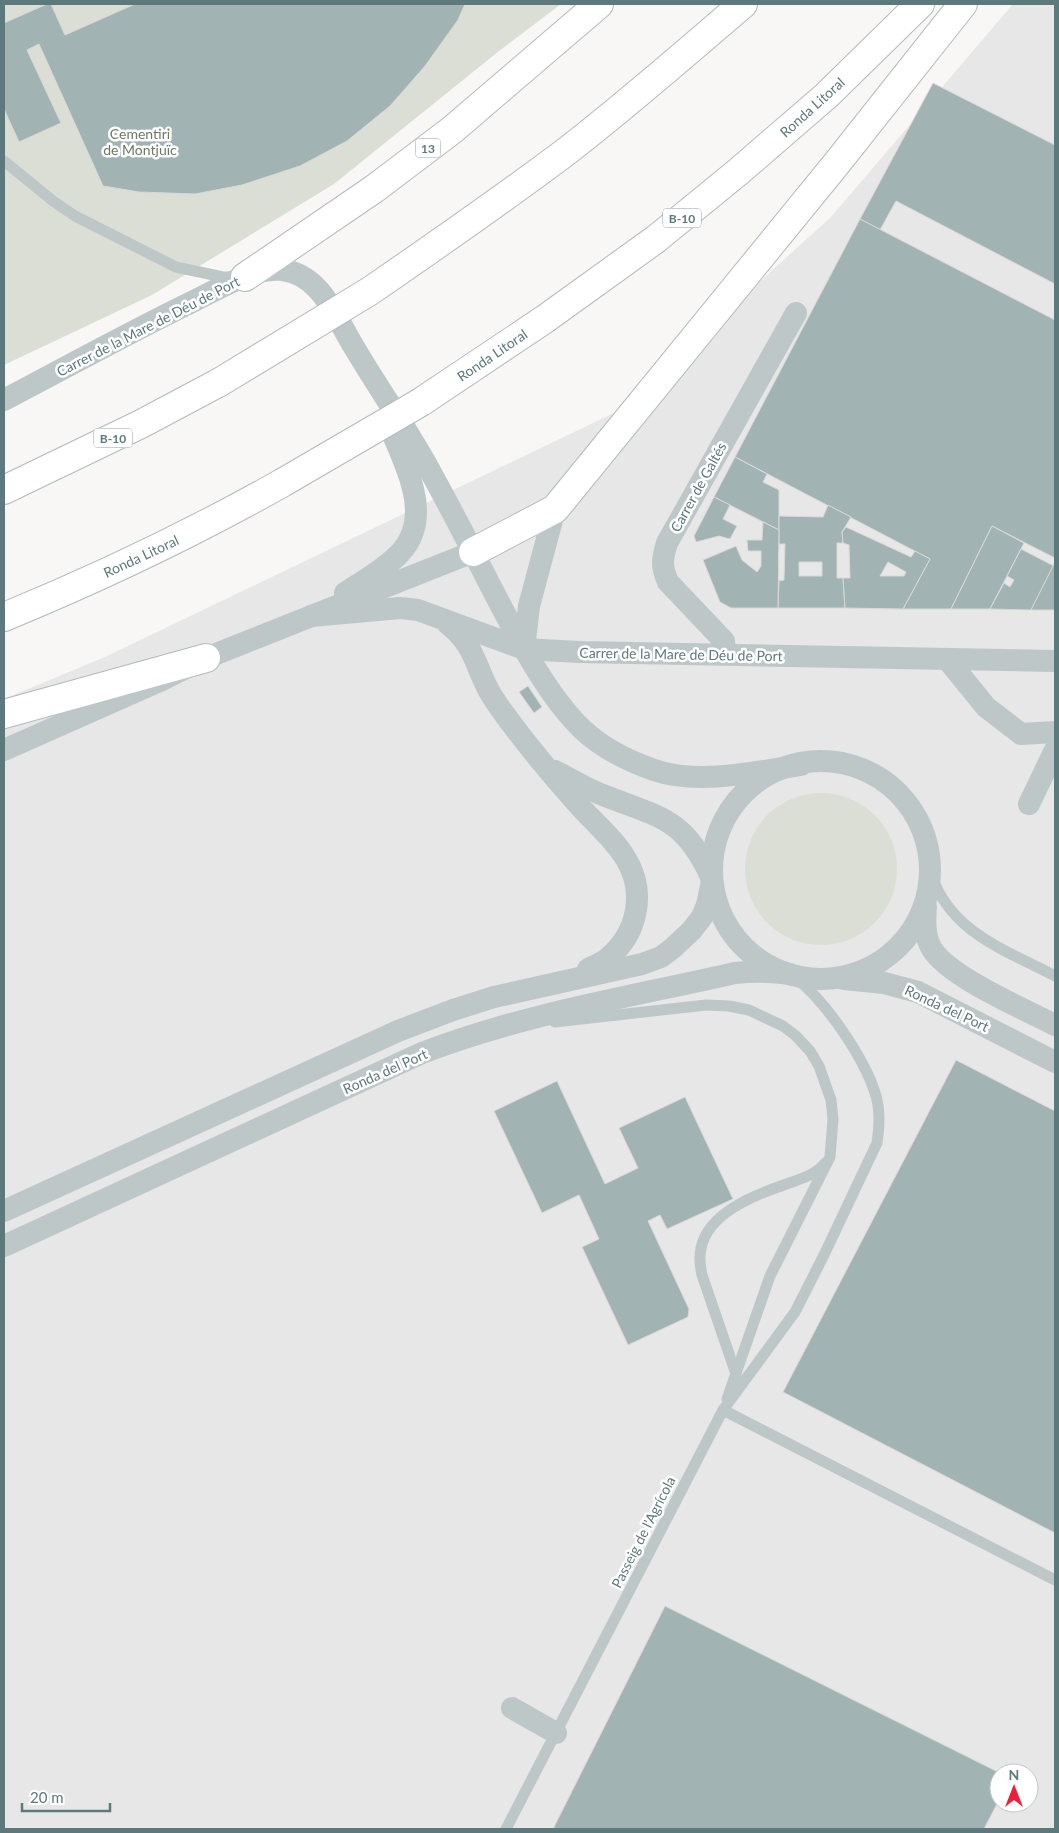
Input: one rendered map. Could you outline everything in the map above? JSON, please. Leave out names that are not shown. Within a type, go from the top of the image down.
[{"type":"highway","name":"13","points":[[245,277],[374,189],[452,130],[599,4]]},
{"type":"highway","name":"B-10","points":[[4,490],[141,424],[220,382],[370,291],[470,223],[560,156],[651,83],[743,4]]},
{"type":"highway","name":"Ronda Litoral","points":[[4,617],[169,544],[228,514],[421,402],[545,319],[656,239],[738,172],[826,96],[920,4]]},
{"type":"highway","points":[[473,552],[554,509],[843,156],[963,4]]},
{"type":"highway","points":[[4,636],[39,619],[169,544]]},
{"type":"highway","points":[[4,714],[206,658]]},
{"type":"street","name":"Carrer de la Mare de Déu de Port","points":[[4,400],[170,313],[245,277],[267,270],[285,270],[305,278],[320,289],[366,368],[428,467],[524,649],[579,652],[1055,661]]},
{"type":"street","name":"Carrer de Galtés","points":[[724,654],[724,641],[668,582],[662,571],[662,556],[667,543],[796,313]]},
{"type":"street","name":"Carrer de la Mare de Déu de Port","points":[[311,616],[390,562],[405,546],[414,528],[417,514],[414,492],[366,368]]},
{"type":"street","points":[[524,649],[529,606],[554,509]]},
{"type":"street","name":"Carrer de la Mare de Déu de Port","points":[[4,750],[162,680],[206,658],[473,552]]},
{"type":"street","points":[[311,616],[400,608],[418,610],[524,649],[566,713],[585,732],[607,748],[657,771],[692,776],[724,776],[822,762],[840,763],[861,768],[879,777],[894,788],[908,803],[925,836],[931,874],[926,901],[926,937],[931,948],[939,958],[971,982],[1055,1025]]},
{"type":"street","points":[[437,617],[452,627],[472,650],[493,698],[543,764],[616,845],[633,871],[638,888],[634,920],[629,932],[619,948],[606,960],[569,979]]},
{"type":"street","points":[[947,659],[986,707],[1022,734],[1055,732]]},
{"type":"street","points":[[1029,804],[1055,750]]},
{"type":"street","points":[[4,1211],[398,1031],[494,997],[642,964],[674,948],[702,917],[707,905],[712,880],[696,850],[686,836],[674,825],[659,816],[600,794],[543,764]]},
{"type":"street","points":[[801,765],[775,772],[743,794],[731,809],[716,840],[712,859],[712,880],[715,898],[721,914],[732,933],[748,950],[767,964],[790,974],[811,978],[831,978],[856,974],[886,958],[898,948],[918,921],[926,901]]},
{"type":"street","name":"Ronda del Port","points":[[4,1246],[422,1053],[461,1038],[506,1024],[735,974],[755,971],[790,974]]},
{"type":"street","name":"Ronda del Port","points":[[831,978],[884,983],[918,992],[1055,1062]]},
{"type":"street","points":[[512,1708],[556,1733]]},
{"type":"lane","points":[[4,161],[52,201],[75,216],[176,267],[222,277],[245,277]]},
{"type":"lane","points":[[931,874],[935,888],[944,903],[956,918],[972,932],[1055,976]]},
{"type":"lane","name":"Passeig de l'Agrícola","points":[[506,1829],[723,1410],[794,1312],[823,1257],[877,1143],[880,1124],[878,1105],[865,1066],[830,1013],[802,982],[790,974]]},
{"type":"lane","points":[[506,1024],[578,1020],[706,1005],[729,1006],[749,1010],[767,1017],[796,1036],[810,1051],[819,1066],[831,1100],[833,1119],[830,1158],[770,1276],[723,1410],[1055,1580]]},
{"type":"lane","points":[[736,1374],[702,1275],[700,1261],[704,1237],[718,1220],[742,1203],[763,1192],[812,1174],[830,1158]]},
{"type":"shaded area","points":[[1013,4],[1055,4],[1055,1829],[4,1829],[4,699],[105,657],[616,412],[831,217]]},
{"type":"green space","name":"Cementiri de Montjuïc","points":[[4,4],[561,4],[499,51],[334,184],[152,295],[4,365]]},
{"type":"green space","points":[[821,793],[850,799],[875,815],[891,840],[897,869],[891,898],[875,923],[850,939],[821,945],[792,939],[767,923],[751,898],[745,869],[751,840],[767,815],[792,799]]},
{"type":"building","points":[[51,4],[65,35],[135,4],[465,4],[458,20],[425,66],[390,106],[347,141],[300,166],[242,185],[195,194],[139,192],[103,186],[39,44],[27,50],[61,123],[19,142],[4,109],[4,23]]},
{"type":"building","points":[[933,83],[1055,145],[1055,284],[896,201],[880,230],[860,219]]},
{"type":"building","points":[[860,219],[1055,320],[1055,558],[992,526],[951,609],[903,609],[930,559],[735,457]]},
{"type":"building","points":[[735,457],[767,474],[763,482],[779,490],[779,530],[714,497]]},
{"type":"building","points":[[714,497],[730,505],[723,519],[737,526],[730,539],[719,536],[696,542],[694,536]]},
{"type":"building","points":[[828,505],[851,517],[842,532],[843,543],[837,543],[837,578],[843,578],[845,608],[778,608],[779,581],[784,580],[785,544],[779,544],[779,516],[823,517]],"holes":[[[799,562],[822,562],[822,576],[799,576]]]},
{"type":"building","points":[[763,522],[779,530],[778,608],[731,608],[720,602],[703,560],[736,546],[742,560],[757,572],[761,566],[761,551],[748,551],[747,540],[762,540]]},
{"type":"building","points":[[992,526],[1024,543],[990,609],[951,609]]},
{"type":"building","points":[[846,527],[911,557],[915,551],[930,559],[903,609],[845,608],[843,578],[850,578],[849,545],[843,543],[842,532]],"holes":[[[888,562],[906,572],[904,576],[880,576]]]},
{"type":"building","points":[[1021,549],[1054,566],[1031,610],[990,609],[1004,583],[1010,587],[1014,580],[1007,576]]},
{"type":"building","points":[[1055,562],[1055,610],[1031,610]]},
{"type":"building","points":[[528,686],[542,707],[534,713],[519,692]]},
{"type":"building","points":[[956,1060],[1055,1111],[1055,1533],[783,1392]]},
{"type":"building","points":[[557,1081],[605,1184],[638,1168],[619,1128],[685,1097],[733,1199],[667,1229],[660,1215],[648,1221],[689,1309],[688,1317],[628,1345],[582,1247],[599,1239],[579,1195],[542,1213],[494,1111]]},
{"type":"building","points":[[665,1606],[989,1768],[989,1813],[992,1813],[984,1829],[553,1829]]}]
